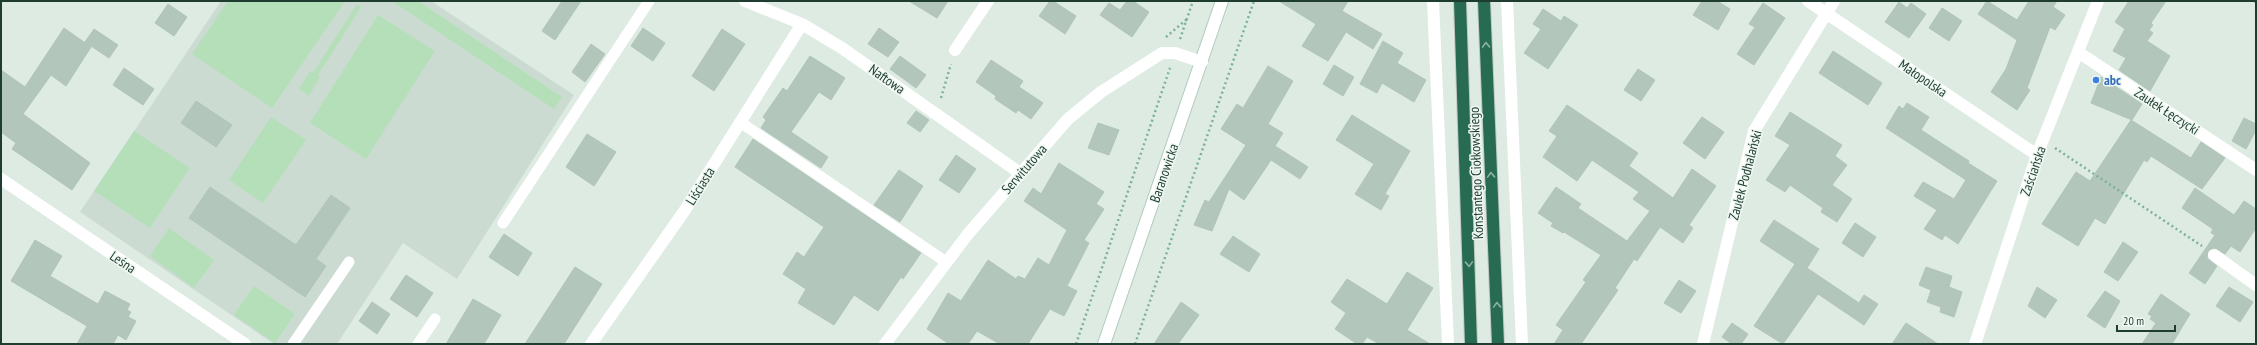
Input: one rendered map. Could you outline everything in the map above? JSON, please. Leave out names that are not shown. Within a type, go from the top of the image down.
[{"type":"highway","name":"Konstantego Ciołkowskiego","points":[[1460,1],[1471,344]]},
{"type":"highway","name":"Konstantego Ciołkowskiego","points":[[1484,1],[1498,344]]},
{"type":"street","name":"Naftowa","points":[[745,1],[802,24],[842,48],[1020,173]]},
{"type":"street","points":[[955,50],[988,1]]},
{"type":"street","name":"Baranowicka","points":[[1104,344],[1222,1]]},
{"type":"street","points":[[1433,1],[1448,344]]},
{"type":"street","points":[[1507,1],[1522,344]]},
{"type":"street","name":"Małopolska","points":[[1808,1],[2037,156]]},
{"type":"street","name":"Zaułek Podhalański","points":[[1704,344],[1754,131],[1834,1]]},
{"type":"street","name":"Zaściańska","points":[[1975,344],[2037,156],[2098,1]]},
{"type":"street","name":"Liściasta","points":[[591,344],[684,210],[802,24]]},
{"type":"street","name":"Zaułek Łęczycki","points":[[2078,52],[2256,170]]},
{"type":"street","name":"Serwitutowa","points":[[885,344],[946,262],[1020,173],[1068,119],[1101,92],[1162,53],[1175,53],[1202,62]]},
{"type":"street","name":"Leśna","points":[[1,179],[245,344]]},
{"type":"street","points":[[2214,255],[2256,284]]},
{"type":"lane","points":[[503,223],[649,1]]},
{"type":"lane","points":[[740,122],[946,262]]},
{"type":"lane","points":[[294,344],[348,262]]},
{"type":"lane","points":[[418,344],[435,319]]},
{"type":"path","points":[[1076,344],[1193,1]]},
{"type":"path","points":[[1135,344],[1254,1]]},
{"type":"path","points":[[940,101],[955,50]]},
{"type":"path","points":[[2043,140],[2214,255]]},
{"type":"shaded area","points":[[221,1],[431,1],[574,95],[457,279],[403,243],[337,344],[274,344],[80,212]]},
{"type":"green space","points":[[228,1],[345,1],[272,108],[192,54]]},
{"type":"green space","points":[[392,1],[418,1],[562,97],[554,109]]},
{"type":"green space","points":[[357,4],[361,7],[318,75],[320,77],[309,96],[299,89],[310,71],[313,73]]},
{"type":"green space","points":[[378,15],[435,51],[366,159],[310,123]]},
{"type":"green space","points":[[271,117],[306,140],[263,203],[229,180]]},
{"type":"green space","points":[[134,131],[190,168],[150,228],[94,191]]},
{"type":"green space","points":[[169,228],[214,260],[194,288],[150,256]]},
{"type":"green space","points":[[254,286],[295,314],[275,343],[234,315]]},
{"type":"building","points":[[562,1],[581,1],[555,40],[542,31]]},
{"type":"building","points":[[909,1],[948,1],[937,18]]},
{"type":"building","points":[[1050,1],[1053,1],[1076,16],[1065,34],[1039,16]]},
{"type":"building","points":[[1127,1],[1133,1],[1149,12],[1132,37],[1100,15],[1109,3],[1120,10]]},
{"type":"building","points":[[1279,1],[1348,1],[1342,11],[1382,34],[1373,49],[1346,32],[1328,61],[1302,46],[1316,24]]},
{"type":"building","points":[[1702,1],[1717,1],[1730,9],[1718,30],[1693,15]]},
{"type":"building","points":[[1987,1],[2017,20],[2029,1],[2057,1],[2053,7],[2065,15],[2055,30],[2050,27],[2027,88],[2030,90],[2017,110],[1991,92],[2006,69],[2017,40],[1978,14]]},
{"type":"building","points":[[2129,1],[2166,1],[2151,23],[2153,25],[2149,30],[2153,33],[2147,41],[2170,56],[2150,91],[2119,70],[2126,58],[2113,51],[2125,29],[2115,22]]},
{"type":"building","points":[[1899,2],[1907,8],[1911,3],[1926,14],[1909,38],[1885,22]]},
{"type":"building","points":[[1763,3],[1785,18],[1754,65],[1737,54],[1755,27],[1749,24]]},
{"type":"building","points":[[168,4],[187,17],[174,36],[155,23]]},
{"type":"building","points":[[1942,8],[1962,21],[1949,41],[1929,28]]},
{"type":"building","points":[[1543,9],[1561,21],[1564,16],[1578,25],[1548,69],[1524,53],[1541,29],[1533,24]]},
{"type":"building","points":[[64,28],[91,47],[66,86],[51,75],[23,114],[90,163],[72,190],[12,149],[16,143],[1,132],[1,70],[25,87]]},
{"type":"building","points":[[643,28],[665,43],[653,61],[631,46]]},
{"type":"building","points":[[879,28],[899,42],[888,57],[868,44]]},
{"type":"building","points":[[94,29],[118,45],[109,58],[85,42]]},
{"type":"building","points":[[722,29],[745,44],[714,91],[692,76]]},
{"type":"building","points":[[1383,41],[1403,53],[1397,63],[1426,80],[1414,102],[1382,83],[1377,93],[1360,84]]},
{"type":"building","points":[[591,44],[605,54],[585,82],[572,72]]},
{"type":"building","points":[[1833,51],[1882,83],[1868,105],[1819,73]]},
{"type":"building","points":[[810,56],[845,78],[831,100],[819,92],[791,132],[828,157],[821,168],[761,128],[766,120],[763,117],[783,88],[787,91]]},
{"type":"building","points":[[900,56],[926,75],[916,88],[890,69]]},
{"type":"building","points":[[991,60],[1023,81],[1019,87],[1043,103],[1031,119],[1018,110],[1016,113],[995,99],[996,96],[976,82]]},
{"type":"building","points":[[1334,65],[1354,77],[1343,96],[1323,84]]},
{"type":"building","points":[[1268,66],[1293,81],[1268,124],[1283,133],[1275,146],[1308,167],[1300,179],[1271,160],[1244,200],[1229,189],[1212,231],[1194,225],[1205,200],[1209,202],[1246,145],[1221,129],[1237,104],[1243,108]]},
{"type":"building","points":[[124,68],[154,89],[143,105],[113,85]]},
{"type":"building","points":[[1638,69],[1655,80],[1641,101],[1624,90]]},
{"type":"building","points":[[2101,77],[2142,104],[2132,120],[2091,103]]},
{"type":"building","points":[[196,101],[232,125],[216,147],[181,123]]},
{"type":"building","points":[[1907,103],[1929,117],[1921,130],[1969,161],[1968,163],[1997,181],[1958,244],[1945,235],[1942,240],[1924,229],[1937,210],[1914,196],[1923,182],[1954,199],[1966,180],[1886,128],[1899,106],[1903,109]]},
{"type":"building","points":[[1567,105],[1638,153],[1629,166],[1673,198],[1692,169],[1716,186],[1689,225],[1693,228],[1683,243],[1660,227],[1637,261],[1634,259],[1615,288],[1618,290],[1581,344],[1554,344],[1563,330],[1556,325],[1586,282],[1583,280],[1601,255],[1564,232],[1563,233],[1551,226],[1553,223],[1538,213],[1556,187],[1581,204],[1578,208],[1627,241],[1650,211],[1633,199],[1639,192],[1592,160],[1577,181],[1543,157],[1557,136],[1549,131]]},
{"type":"building","points":[[916,111],[929,120],[920,132],[907,123]]},
{"type":"building","points":[[1790,112],[1842,145],[1835,156],[1847,165],[1832,185],[1852,199],[1837,222],[1821,212],[1823,208],[1790,185],[1785,192],[1766,180],[1790,145],[1775,136]]},
{"type":"building","points":[[1352,115],[1410,151],[1385,194],[1389,196],[1381,210],[1355,194],[1374,164],[1336,140]]},
{"type":"building","points":[[1702,117],[1724,132],[1705,159],[1683,143]]},
{"type":"building","points":[[2244,118],[2256,124],[2256,130],[2246,149],[2232,141]]},
{"type":"building","points":[[2131,120],[2191,158],[2201,142],[2225,158],[2202,189],[2151,156],[2147,162],[2144,160],[2105,224],[2095,218],[2078,246],[2042,224],[2076,172],[2090,181]]},
{"type":"building","points":[[1098,123],[1119,130],[1109,155],[1088,148]]},
{"type":"building","points":[[587,134],[616,152],[594,186],[566,167]]},
{"type":"building","points":[[753,139],[921,253],[903,279],[901,277],[878,311],[854,295],[834,325],[798,303],[806,289],[783,274],[797,252],[804,257],[824,227],[735,167]]},
{"type":"building","points":[[956,155],[976,169],[959,193],[939,180]]},
{"type":"building","points":[[1059,163],[1104,192],[1096,204],[1104,209],[1084,240],[1089,243],[1067,286],[1077,291],[1064,316],[1050,309],[1028,344],[1000,344],[977,331],[968,344],[949,344],[927,329],[948,293],[961,301],[988,260],[1016,279],[1018,276],[1025,279],[1038,258],[1049,265],[1067,230],[1024,201],[1033,188],[1041,194]]},
{"type":"building","points":[[899,170],[923,186],[900,222],[874,205]]},
{"type":"building","points":[[210,187],[296,245],[331,195],[350,208],[316,259],[326,266],[305,297],[189,218]]},
{"type":"building","points":[[2195,188],[2234,215],[2244,201],[2256,209],[2256,228],[2240,252],[2231,246],[2225,254],[2215,248],[2208,251],[2207,258],[2217,266],[2205,284],[2189,273],[2215,235],[2211,233],[2213,229],[2182,208]]},
{"type":"building","points":[[1774,220],[1819,249],[1807,268],[1859,303],[1864,295],[1878,304],[1864,325],[1818,294],[1783,344],[1754,326],[1795,264],[1760,241]]},
{"type":"building","points":[[1855,223],[1876,237],[1863,257],[1842,243]]},
{"type":"building","points":[[504,234],[532,253],[518,276],[489,257]]},
{"type":"building","points":[[1233,236],[1260,254],[1249,272],[1220,254]]},
{"type":"building","points":[[35,240],[62,256],[50,276],[98,304],[105,291],[130,304],[127,310],[131,312],[128,317],[136,321],[126,340],[118,335],[113,344],[77,344],[87,326],[11,281]]},
{"type":"building","points":[[2123,242],[2138,252],[2118,281],[2104,272]]},
{"type":"building","points":[[575,267],[602,284],[564,344],[525,344]]},
{"type":"building","points":[[1926,267],[1952,276],[1949,287],[1962,292],[1954,317],[1940,312],[1941,307],[1927,302],[1931,290],[1919,285]]},
{"type":"building","points":[[1407,272],[1433,288],[1407,330],[1430,344],[1379,344],[1367,337],[1362,344],[1357,344],[1335,329],[1346,313],[1331,302],[1347,279],[1387,304]]},
{"type":"building","points":[[406,275],[433,293],[417,317],[390,299]]},
{"type":"building","points":[[1679,280],[1696,291],[1681,313],[1664,303]]},
{"type":"building","points":[[2037,287],[2057,300],[2045,318],[2028,306]]},
{"type":"building","points":[[2229,287],[2253,302],[2240,322],[2216,306]]},
{"type":"building","points":[[2105,291],[2120,301],[2105,328],[2087,316]]},
{"type":"building","points":[[2161,294],[2190,314],[2172,344],[2142,344],[2156,323],[2150,319],[2152,316],[2148,314]]},
{"type":"building","points":[[473,299],[501,315],[484,344],[446,344]]},
{"type":"building","points":[[372,302],[390,314],[377,334],[359,321]]},
{"type":"building","points":[[1181,302],[1199,315],[1178,344],[1154,344]]},
{"type":"building","points":[[1732,323],[1748,334],[1741,344],[1732,344],[1722,337]]},
{"type":"building","points":[[1906,323],[1938,344],[1892,344]]},
{"type":"place","name":"abc","points":[[2096,80]]}]
